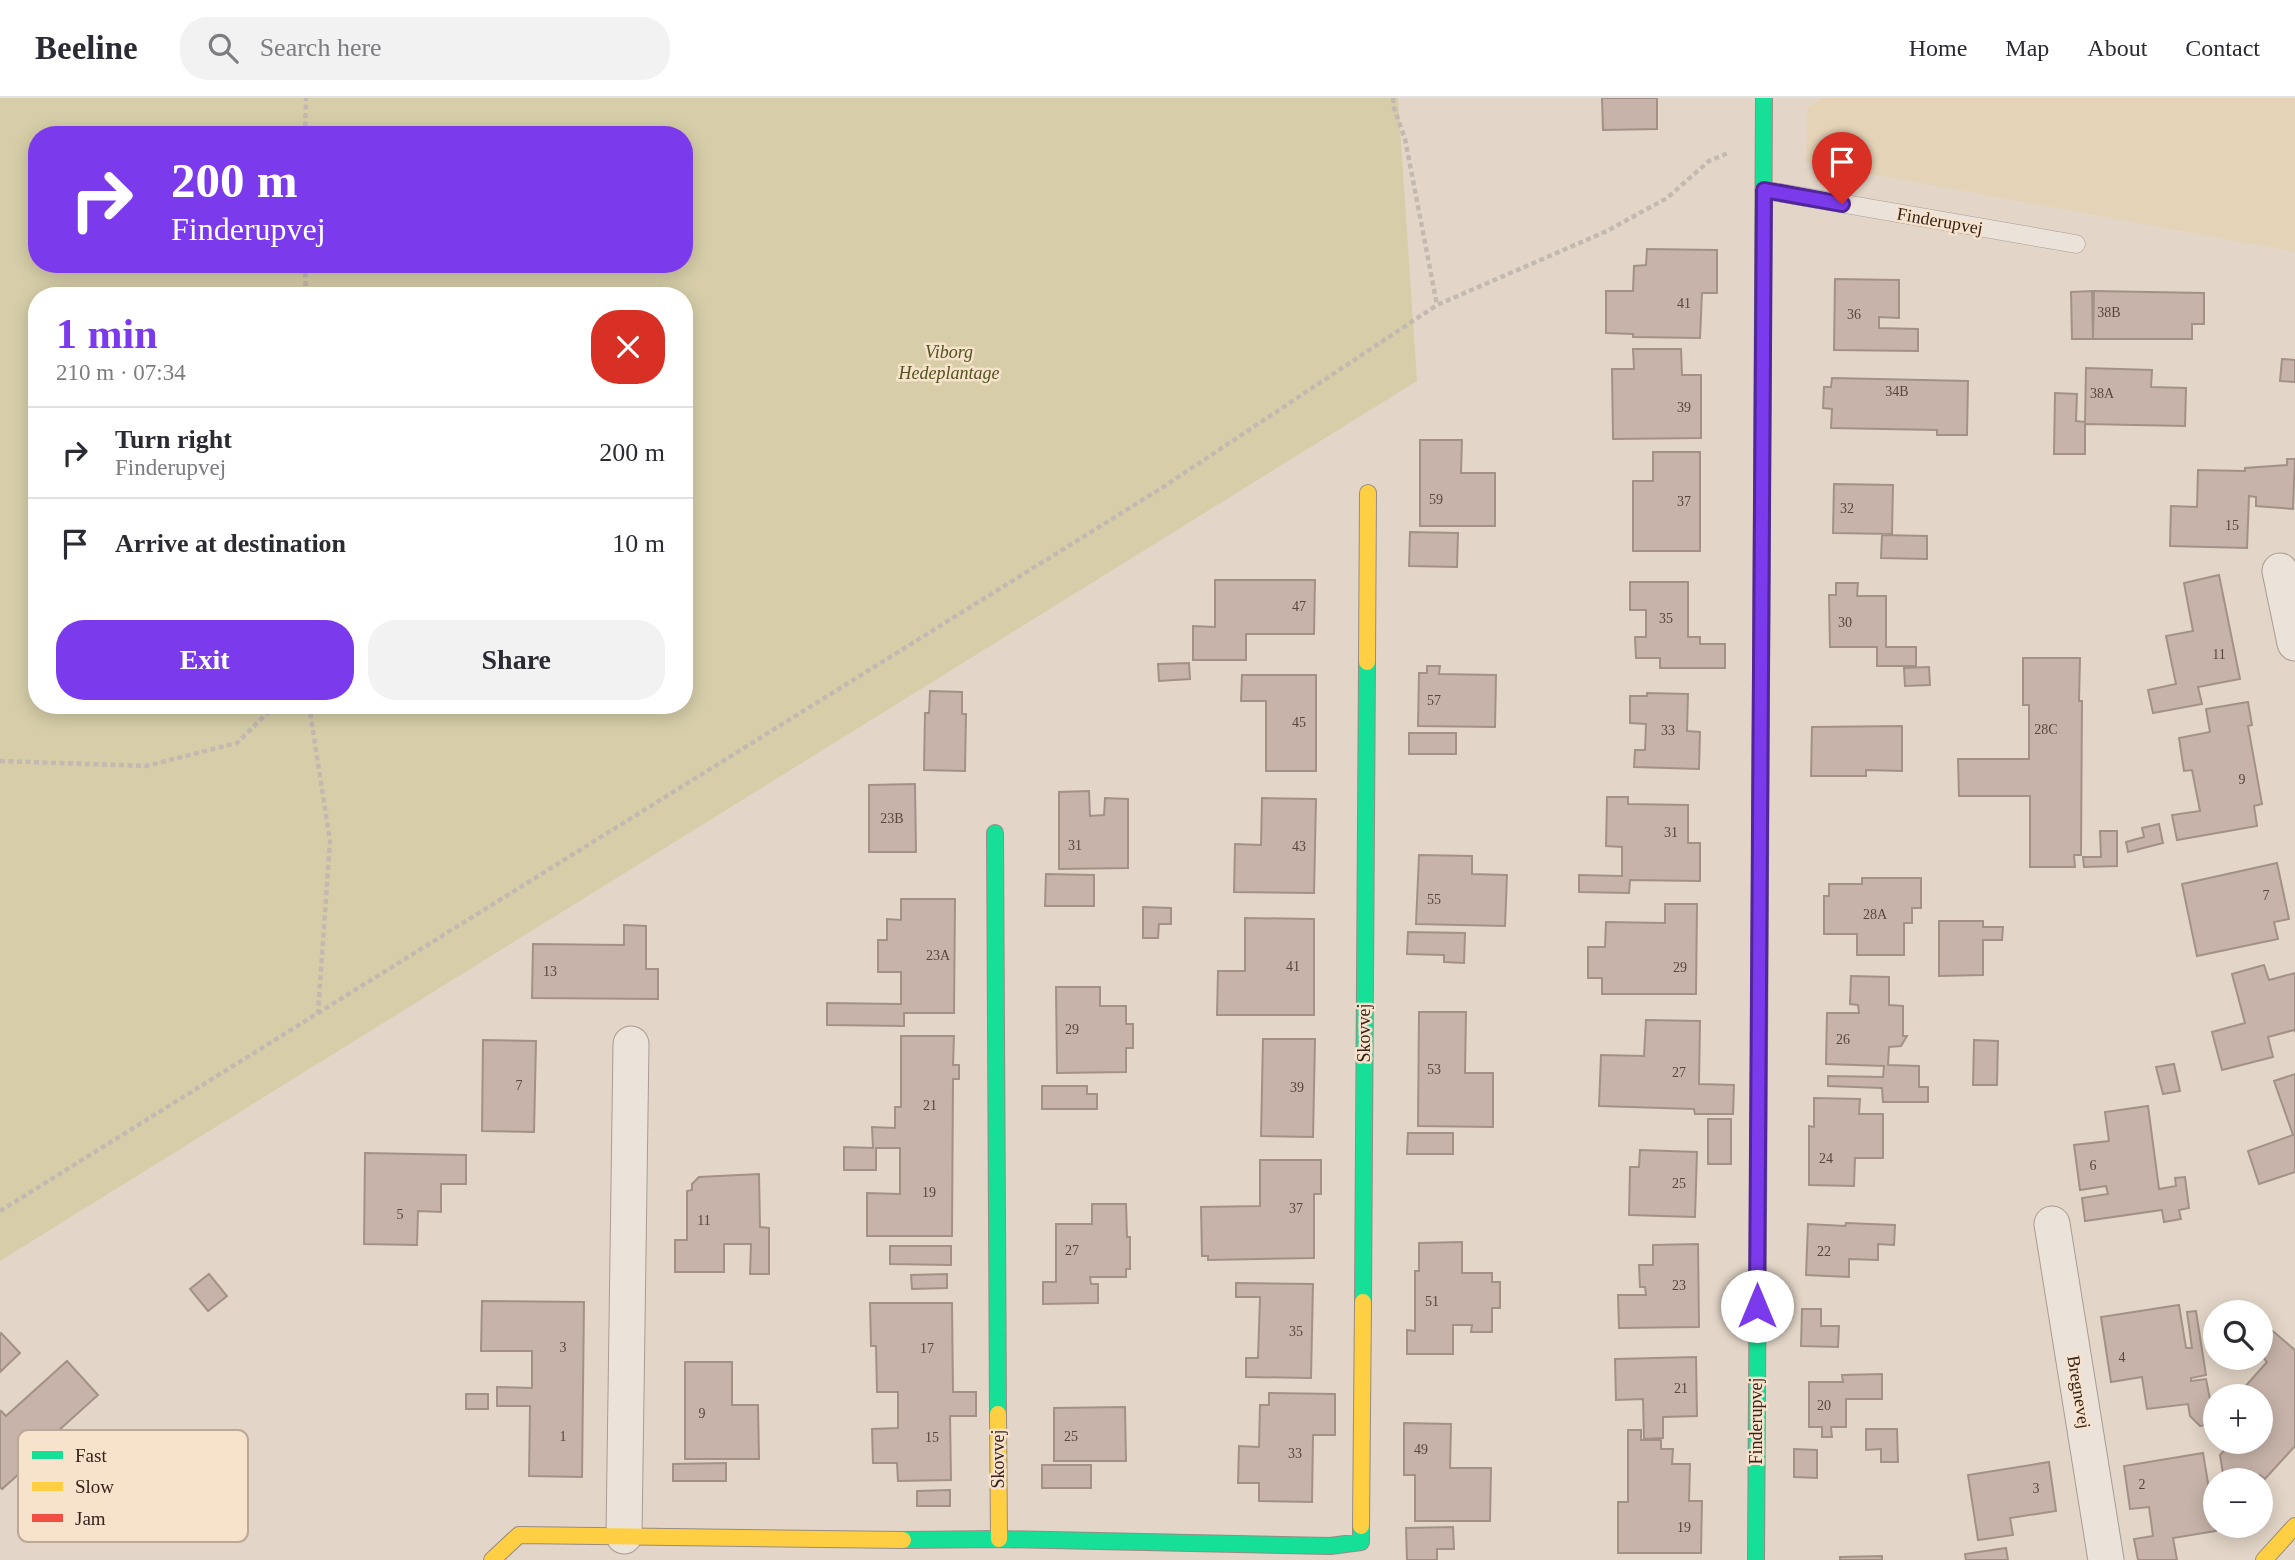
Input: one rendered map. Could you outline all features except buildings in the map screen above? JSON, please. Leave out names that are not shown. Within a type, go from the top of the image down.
[{"type":"street","name":"Finderupvej","points":[[1756,1560],[1764,98]]},
{"type":"street","name":"Skovvej","points":[[492,1560],[519,1535],[624,1536],[941,1550],[999,1539],[1330,1553],[1361,1542],[1368,493]]},
{"type":"street","points":[[2280,570],[2295,643]]},
{"type":"street","name":"Skovvej","points":[[995,833],[999,1539]]},
{"type":"street","points":[[624,1536],[631,1044]]},
{"type":"street","name":"Bregnevej","points":[[2052,1224],[2106,1560]]},
{"type":"street","points":[[2264,1560],[2295,1526]]},
{"type":"lane","name":"Finderupvej","points":[[1764,190],[2076,244]]},
{"type":"path","points":[[305,126],[306,98]]},
{"type":"path","points":[[1393,98],[1405,139],[1437,305]]},
{"type":"path","points":[[0,1211],[1160,489],[1437,305],[1607,231],[1667,198],[1709,161],[1764,137]]},
{"type":"path","points":[[0,761],[146,766],[237,743],[266,714]]},
{"type":"path","points":[[310,714],[330,841],[318,1013]]},
{"type":"shaded area","points":[[1821,98],[2295,98],[2295,252],[1806,162],[1807,108]]},
{"type":"green space","name":"Viborg Hedeplantage","points":[[0,98],[1398,98],[1417,381],[0,1261]]},
{"type":"traffic: fast","points":[[1760,881],[1764,98]]},
{"type":"traffic: fast","points":[[1363,1302],[1367,662]]},
{"type":"traffic: fast","points":[[995,833],[998,1414]]},
{"type":"traffic: fast","points":[[1756,1560],[1759,1057]]},
{"type":"traffic: fast","points":[[903,1540],[999,1539],[1330,1546],[1361,1542],[1361,1526]]},
{"type":"traffic: slow","points":[[1367,662],[1368,493]]},
{"type":"traffic: slow","points":[[1361,1526],[1363,1302]]},
{"type":"traffic: slow","points":[[998,1414],[999,1539]]},
{"type":"traffic: slow","points":[[2264,1560],[2295,1526]]},
{"type":"traffic: slow","points":[[492,1560],[519,1535],[903,1540]]},
{"type":"traffic: jam","points":[[1759,1057],[1760,881]]},
{"type":"route","points":[[1757,1306],[1764,190],[1842,204]]}]
